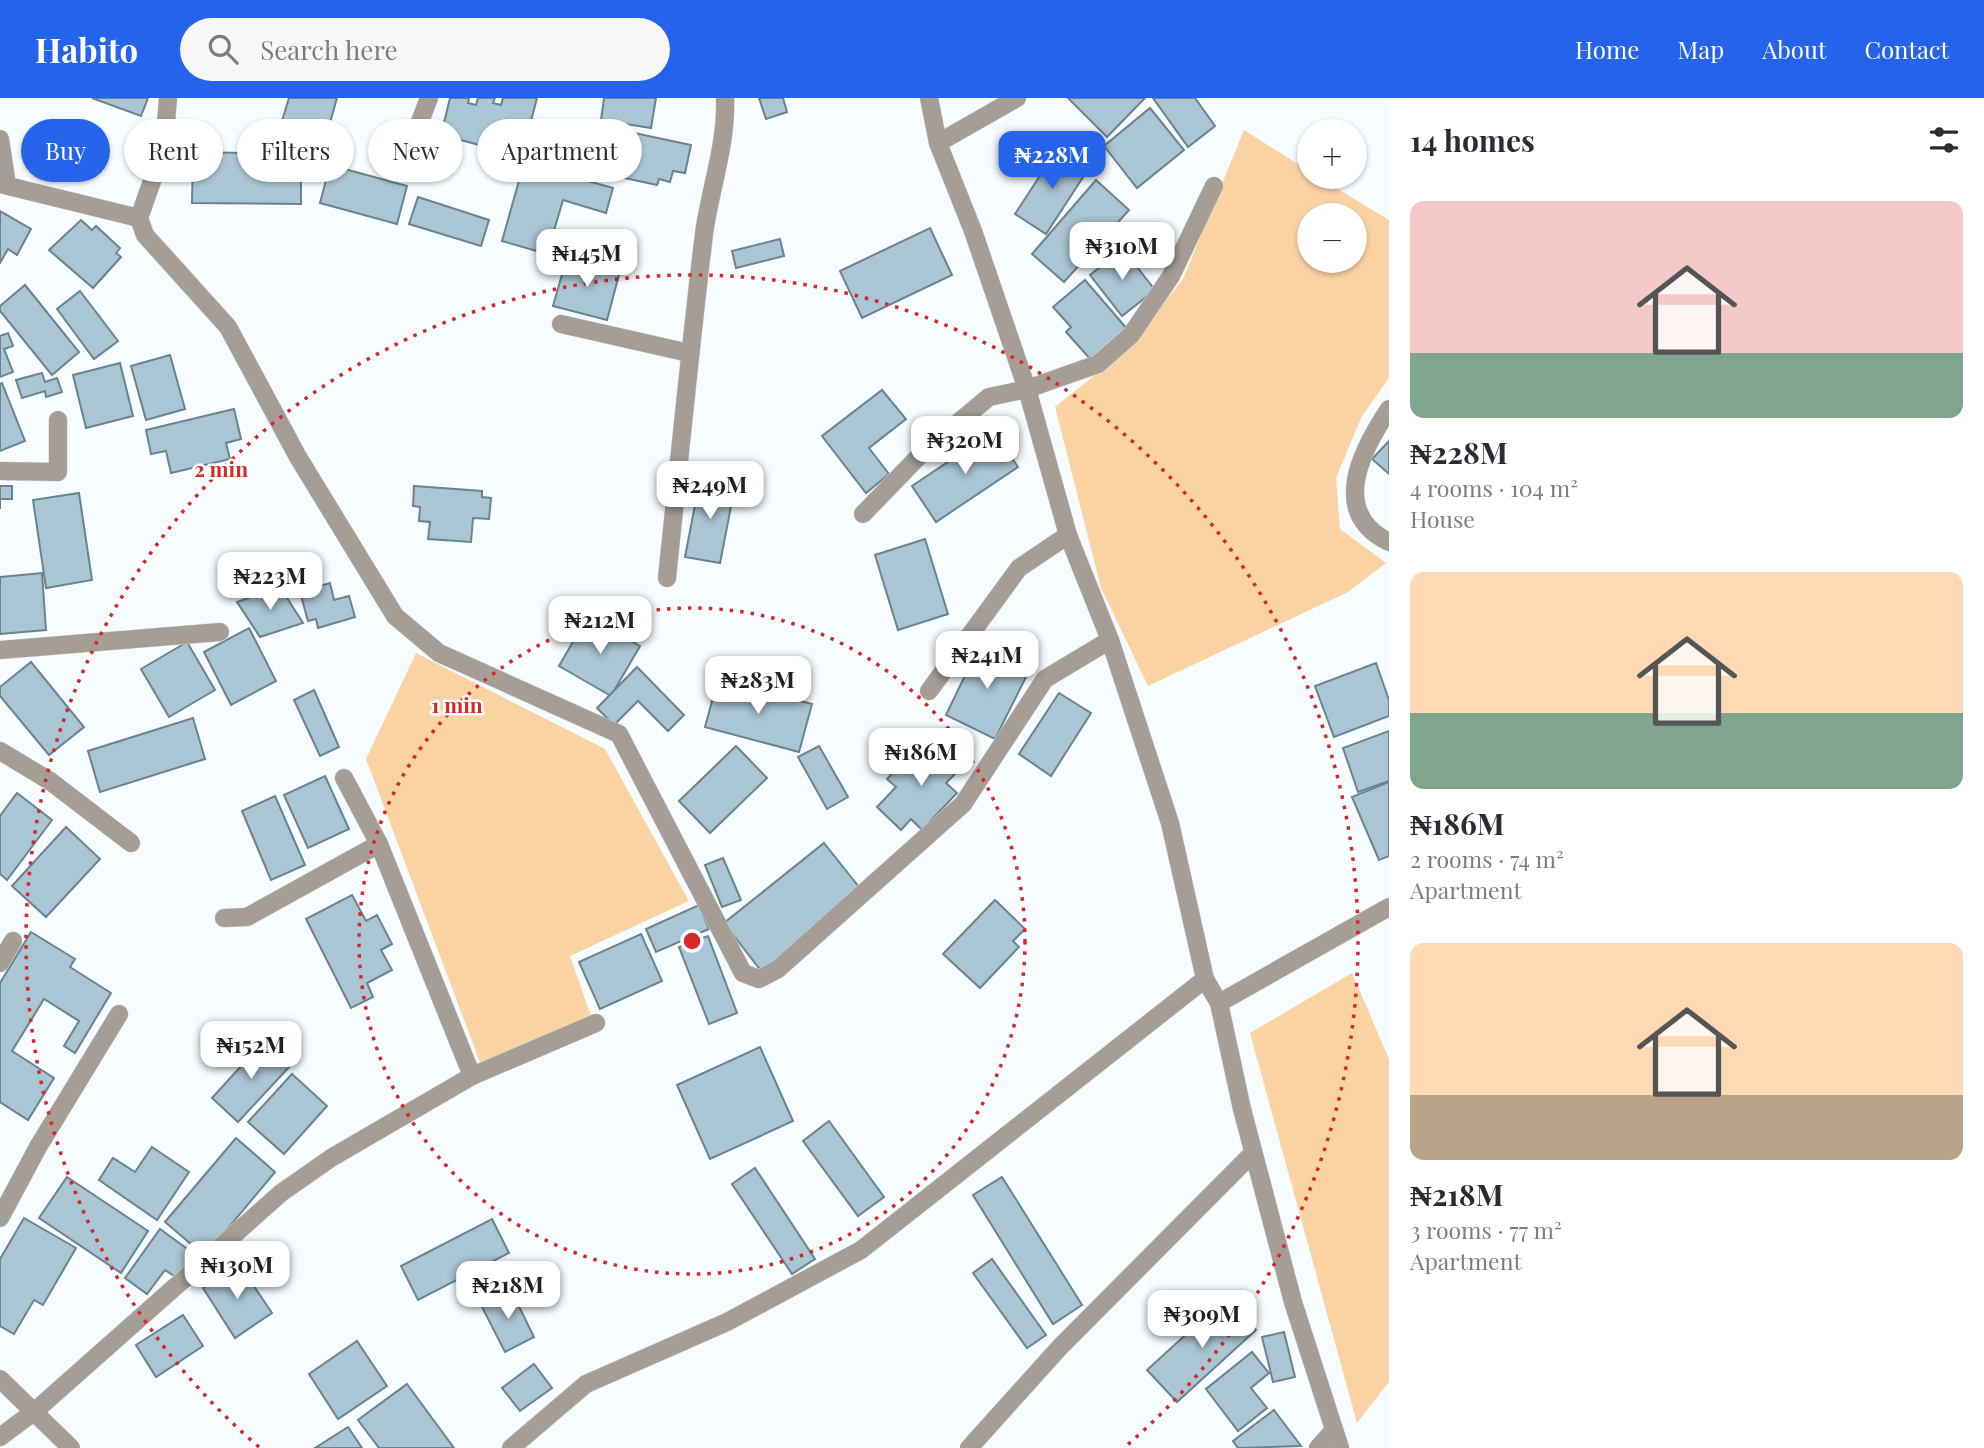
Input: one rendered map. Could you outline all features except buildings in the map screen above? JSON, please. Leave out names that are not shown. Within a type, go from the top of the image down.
[{"type":"street","points":[[168,98],[164,147],[139,218],[145,235],[229,327],[298,457],[395,616],[439,653],[619,734],[743,973],[759,979],[778,969],[963,804],[1045,679],[1110,640]]},
{"type":"street","points":[[421,119],[429,98]]},
{"type":"street","points":[[667,578],[705,226],[726,118],[725,98]]},
{"type":"street","points":[[929,98],[938,143],[973,231],[1027,389],[1068,535],[1110,640],[1170,823],[1205,979],[1219,1003],[1293,1302],[1340,1448]]},
{"type":"street","points":[[938,143],[1017,98]]},
{"type":"street","points":[[0,139],[3,185],[139,218]]},
{"type":"street","points":[[863,514],[924,451],[989,397],[1027,389],[1098,364],[1131,335],[1171,276],[1214,186]]},
{"type":"street","points":[[561,324],[690,353]]},
{"type":"street","points":[[1389,409],[1353,482],[1355,509],[1374,535],[1389,542]]},
{"type":"street","points":[[0,471],[58,472],[58,420]]},
{"type":"street","points":[[929,691],[1019,568],[1068,535]]},
{"type":"street","points":[[0,650],[220,632]]},
{"type":"street","points":[[0,751],[50,781],[131,843]]},
{"type":"street","points":[[344,778],[379,844],[472,1076]]},
{"type":"street","points":[[224,918],[247,917],[379,844]]},
{"type":"street","points":[[1219,1003],[1389,907]]},
{"type":"street","points":[[0,963],[13,941]]},
{"type":"street","points":[[511,1448],[586,1384],[727,1321],[861,1250],[1205,979]]},
{"type":"street","points":[[0,1218],[38,1147],[119,1014]]},
{"type":"street","points":[[0,1437],[35,1411],[281,1193],[331,1158],[472,1076],[596,1024]]},
{"type":"street","points":[[969,1448],[1060,1347],[1254,1153]]},
{"type":"street","points":[[0,1379],[71,1448]]},
{"type":"street","points":[[1318,1448],[1334,1430]]},
{"type":"shaded area","points":[[1244,130],[1297,163],[1297,189],[1338,189],[1361,203],[1297,203],[1297,273],[1367,273],[1367,207],[1389,220],[1389,378],[1362,416],[1336,478],[1340,529],[1386,563],[1348,592],[1148,686],[1101,588],[1055,407],[1127,349],[1183,279]]},
{"type":"shaded area","points":[[416,653],[605,749],[689,901],[570,956],[591,1016],[481,1065],[366,759]]},
{"type":"shaded area","points":[[1352,973],[1389,1059],[1389,1382],[1357,1423],[1250,1033]]}]
